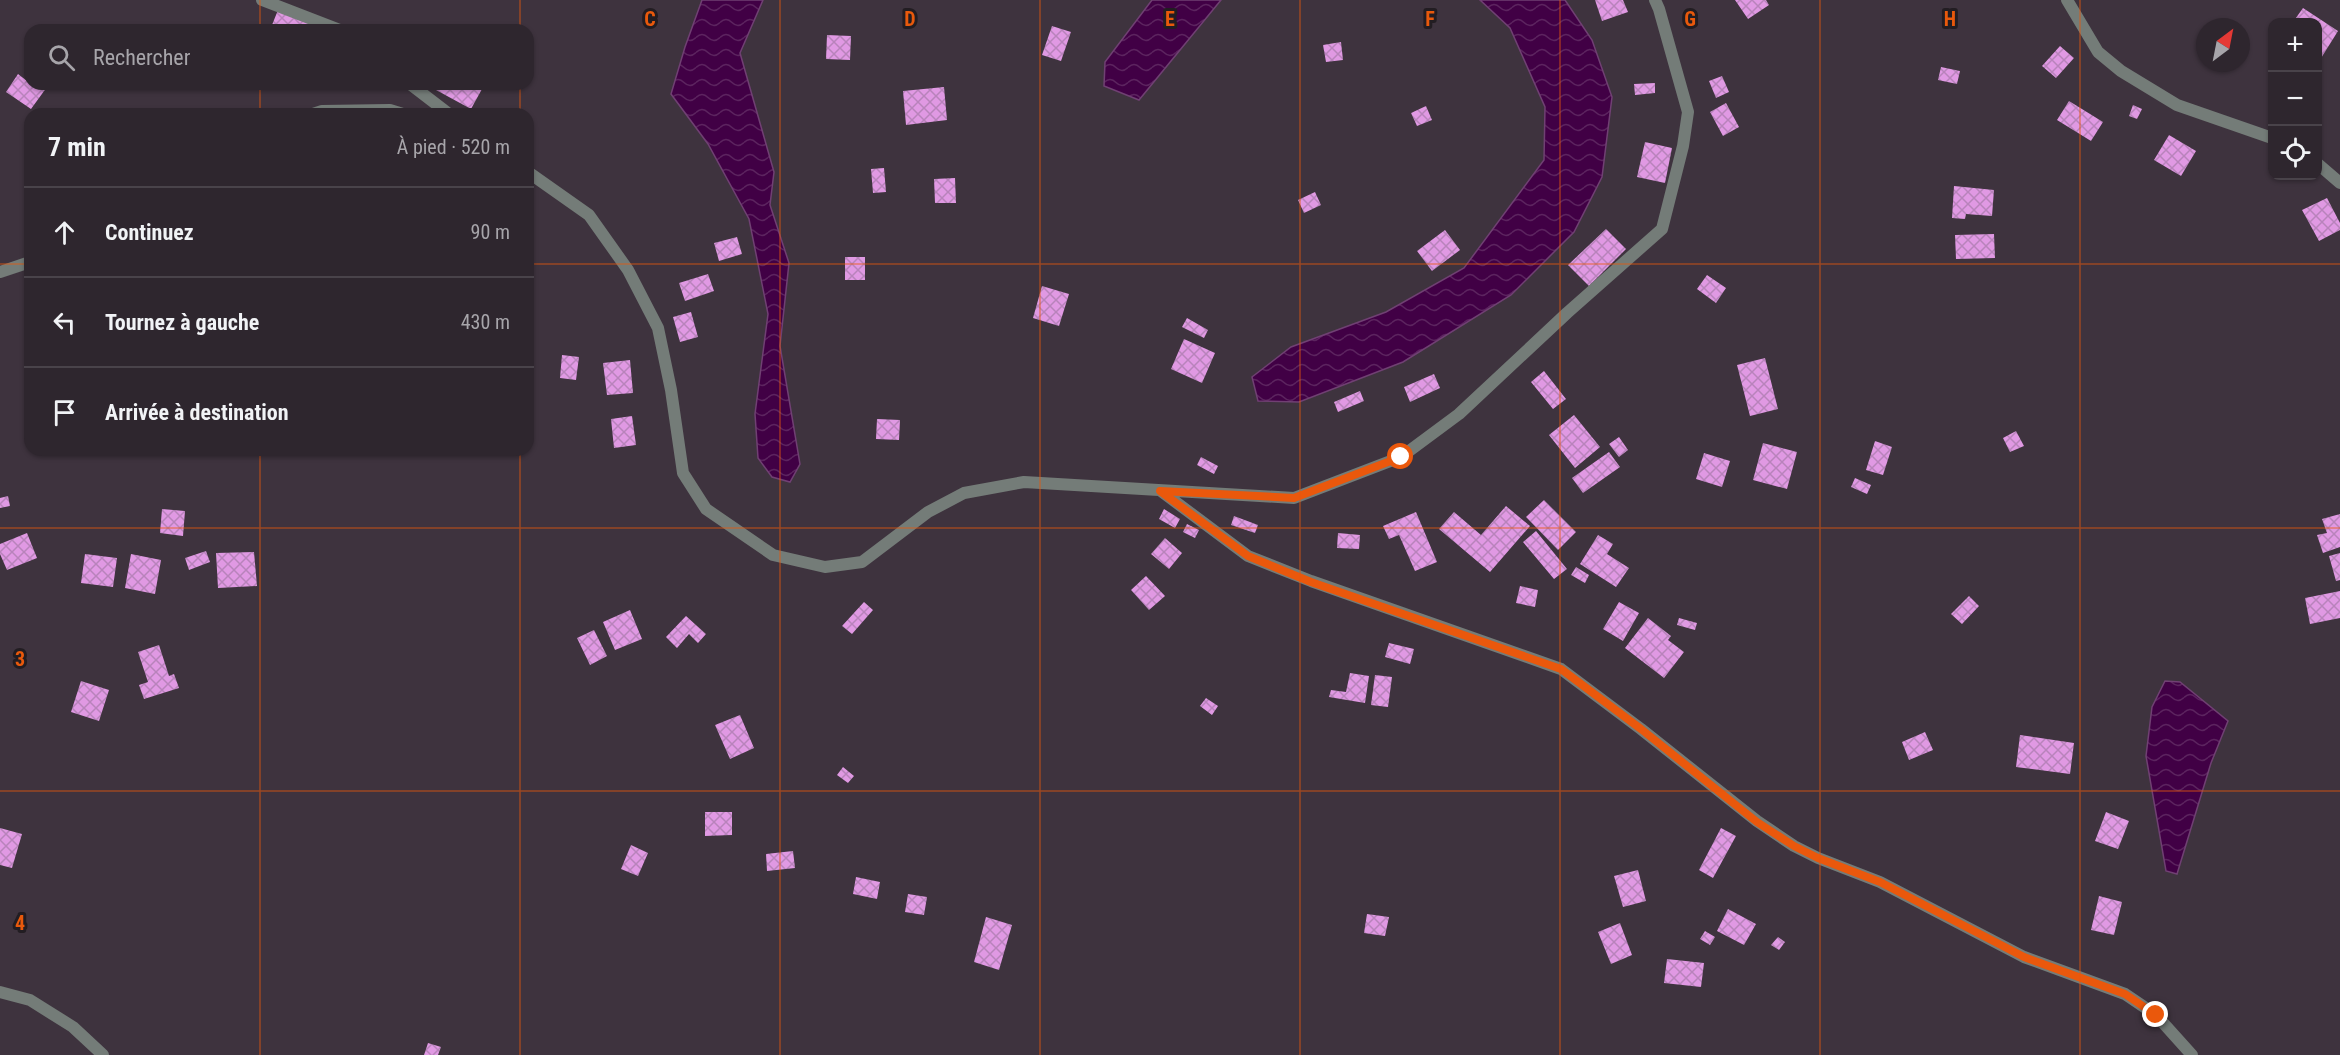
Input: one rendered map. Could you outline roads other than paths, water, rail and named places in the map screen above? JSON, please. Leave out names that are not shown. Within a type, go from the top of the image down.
[{"type":"street","points":[[262,0],[324,24]]},
{"type":"street","points":[[534,176],[589,215],[628,270],[658,328],[671,390],[683,473],[706,509],[773,555],[825,567],[862,562],[928,512],[964,493],[1024,482],[1294,498],[1401,457],[1459,414],[1567,313],[1662,230],[1683,146],[1688,112],[1655,0]]},
{"type":"street","points":[[2067,0],[2098,52],[2121,71],[2177,105],[2268,137]]},
{"type":"street","points":[[418,90],[441,108]]},
{"type":"street","points":[[2322,167],[2340,183]]},
{"type":"street","points":[[0,272],[24,264]]},
{"type":"street","points":[[1160,491],[1248,556],[1311,582],[1561,669],[1641,729],[1757,822],[1794,846],[1818,858],[1880,882],[2024,957],[2125,994],[2156,1015],[2192,1055]]},
{"type":"street","points":[[0,992],[30,1000],[73,1027],[103,1055]]},
{"type":"water","points":[[702,0],[763,0],[740,53],[774,172],[770,205],[789,263],[780,346],[800,464],[790,482],[772,477],[758,458],[755,414],[768,314],[749,219],[708,144],[671,94]]},
{"type":"water","points":[[1152,0],[1221,0],[1139,100],[1104,86],[1105,62]]},
{"type":"water","points":[[1480,0],[1565,0],[1592,40],[1612,97],[1602,177],[1574,232],[1511,295],[1403,362],[1299,402],[1258,401],[1252,377],[1291,347],[1386,312],[1464,268],[1544,160],[1545,107],[1510,28]]},
{"type":"water","points":[[2165,681],[2180,682],[2228,721],[2211,763],[2177,874],[2166,871],[2146,756],[2152,707]]}]
